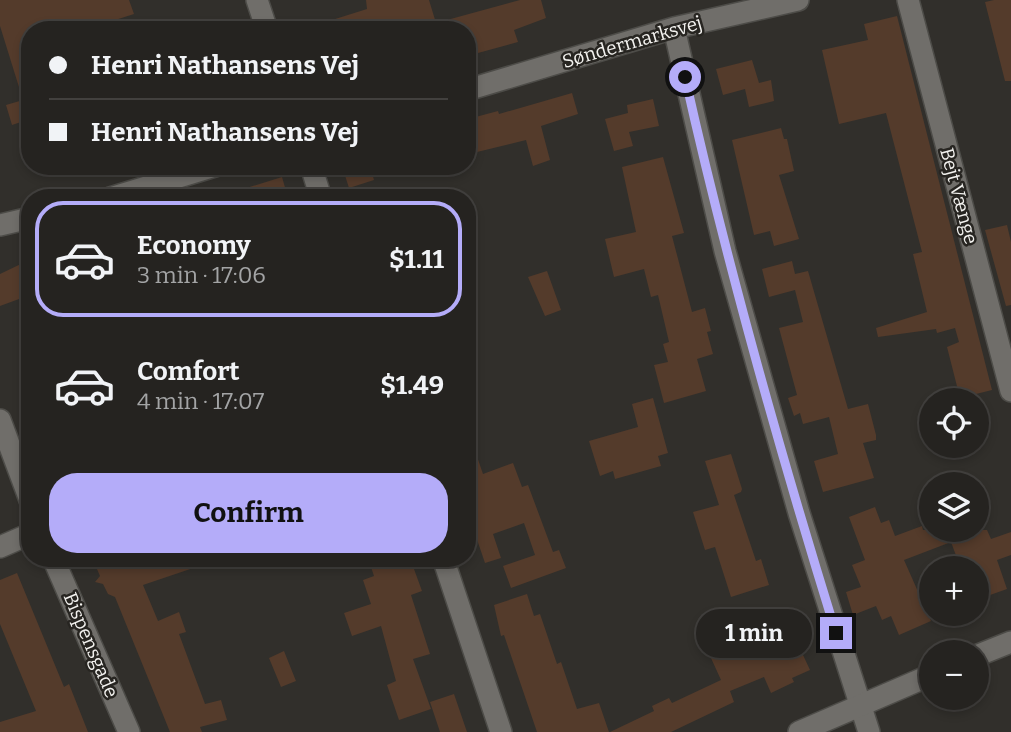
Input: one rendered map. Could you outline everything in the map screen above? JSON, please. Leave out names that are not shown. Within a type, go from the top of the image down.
[{"type":"street","points":[[257,0],[264,21]]},
{"type":"street","name":"Bejt Vænge","points":[[908,0],[1011,391]]},
{"type":"street","name":"Søndermarksvej","points":[[476,87],[674,27],[790,1]]},
{"type":"street","points":[[674,27],[725,251],[799,513],[869,732]]},
{"type":"street","points":[[140,189],[185,175]]},
{"type":"street","points":[[0,225],[21,220]]},
{"type":"street","points":[[0,420],[21,476]]},
{"type":"street","points":[[0,547],[21,538]]},
{"type":"street","name":"Bispensgade","points":[[57,567],[129,732]]},
{"type":"street","points":[[446,567],[501,732]]},
{"type":"street","points":[[989,651],[1011,642]]},
{"type":"street","points":[[799,732],[919,680]]},
{"type":"building","points":[[0,0],[129,0],[134,14],[112,21],[21,21],[21,94],[0,26]]},
{"type":"building","points":[[366,0],[429,0],[435,21],[329,21],[367,9]]},
{"type":"building","points":[[520,0],[541,0],[546,18],[514,30],[518,42],[476,54],[476,21],[443,21]]},
{"type":"building","points":[[1011,0],[1011,81],[1005,81],[985,2]]},
{"type":"building","points":[[897,16],[992,390],[957,388],[947,347],[959,342],[955,328],[937,333],[936,329],[878,337],[876,328],[927,312],[913,254],[922,252],[886,113],[839,124],[822,50],[868,40],[864,24]]},
{"type":"building","points":[[752,60],[759,83],[771,80],[774,101],[749,107],[745,89],[723,95],[716,69]]},
{"type":"building","points":[[572,93],[578,114],[541,126],[550,160],[533,166],[526,140],[477,152],[476,117],[498,111],[499,114]]},
{"type":"building","points":[[653,99],[659,126],[629,132],[633,146],[614,151],[605,119],[628,113],[627,105]]},
{"type":"building","points":[[21,101],[21,122],[12,125],[6,105]]},
{"type":"building","points":[[781,128],[784,139],[787,139],[794,171],[779,175],[799,239],[774,246],[770,231],[754,235],[732,140]]},
{"type":"building","points":[[663,157],[684,233],[672,236],[692,312],[705,308],[711,331],[707,332],[713,354],[697,359],[706,391],[664,403],[654,365],[668,362],[663,344],[669,342],[658,295],[651,297],[644,269],[614,277],[605,239],[636,232],[622,167]]},
{"type":"building","points":[[345,175],[373,175],[374,180],[349,188]]},
{"type":"building","points":[[282,177],[285,189],[243,189]]},
{"type":"building","points":[[1007,225],[1011,242],[1011,305],[1006,306],[985,230]]},
{"type":"building","points":[[792,261],[795,274],[808,271],[848,409],[868,404],[876,435],[876,440],[863,443],[874,478],[823,492],[814,461],[838,454],[829,417],[803,424],[800,413],[794,416],[788,398],[797,395],[779,328],[803,322],[795,290],[769,297],[762,269]]},
{"type":"building","points":[[21,264],[21,298],[0,306],[0,274]]},
{"type":"building","points":[[547,271],[561,310],[545,316],[528,277]]},
{"type":"building","points":[[653,398],[668,453],[658,456],[661,466],[615,479],[613,471],[600,476],[589,441],[638,427],[632,404]]},
{"type":"building","points":[[476,454],[483,474],[513,463],[522,487],[528,485],[553,552],[559,550],[566,568],[511,588],[503,566],[535,555],[524,523],[493,534],[501,558],[485,563],[476,537]]},
{"type":"building","points":[[731,454],[742,489],[734,495],[756,561],[761,559],[769,585],[731,597],[715,547],[705,550],[693,512],[719,505],[705,461]]},
{"type":"building","points":[[875,507],[881,523],[889,520],[895,536],[919,527],[919,542],[951,542],[904,560],[919,594],[920,626],[899,635],[891,616],[882,620],[876,606],[853,615],[846,592],[861,587],[852,565],[865,560],[849,517]]},
{"type":"building","points":[[1011,532],[1011,555],[997,560],[1007,589],[989,595],[989,556],[956,556],[951,542],[989,542],[989,534],[991,539]]},
{"type":"building","points":[[96,567],[196,567],[143,585],[158,621],[179,612],[186,632],[179,634],[205,704],[221,700],[227,720],[200,727],[202,732],[170,732],[115,597],[108,594],[103,584],[95,582],[100,576]]},
{"type":"building","points":[[371,567],[413,567],[422,591],[411,595],[430,654],[413,659],[431,709],[399,720],[387,685],[396,681],[381,626],[352,636],[344,613],[371,604],[363,580],[374,576]]},
{"type":"building","points":[[17,573],[64,687],[69,684],[88,732],[0,732],[0,722],[36,711],[0,624],[0,580]]},
{"type":"building","points":[[527,594],[534,616],[540,614],[557,664],[561,662],[577,709],[599,703],[609,732],[537,732],[504,635],[501,636],[494,605]]},
{"type":"building","points":[[746,618],[764,657],[797,642],[810,670],[792,678],[794,682],[771,693],[764,677],[730,691],[734,702],[671,732],[610,732],[654,711],[652,706],[669,698],[672,703],[721,680],[706,647],[734,634],[730,625]]},
{"type":"building","points":[[284,651],[296,681],[281,687],[269,658]]},
{"type":"building","points":[[454,694],[467,732],[440,732],[430,702]]},
{"type":"route","points":[[685,77],[725,251],[836,633]]}]
